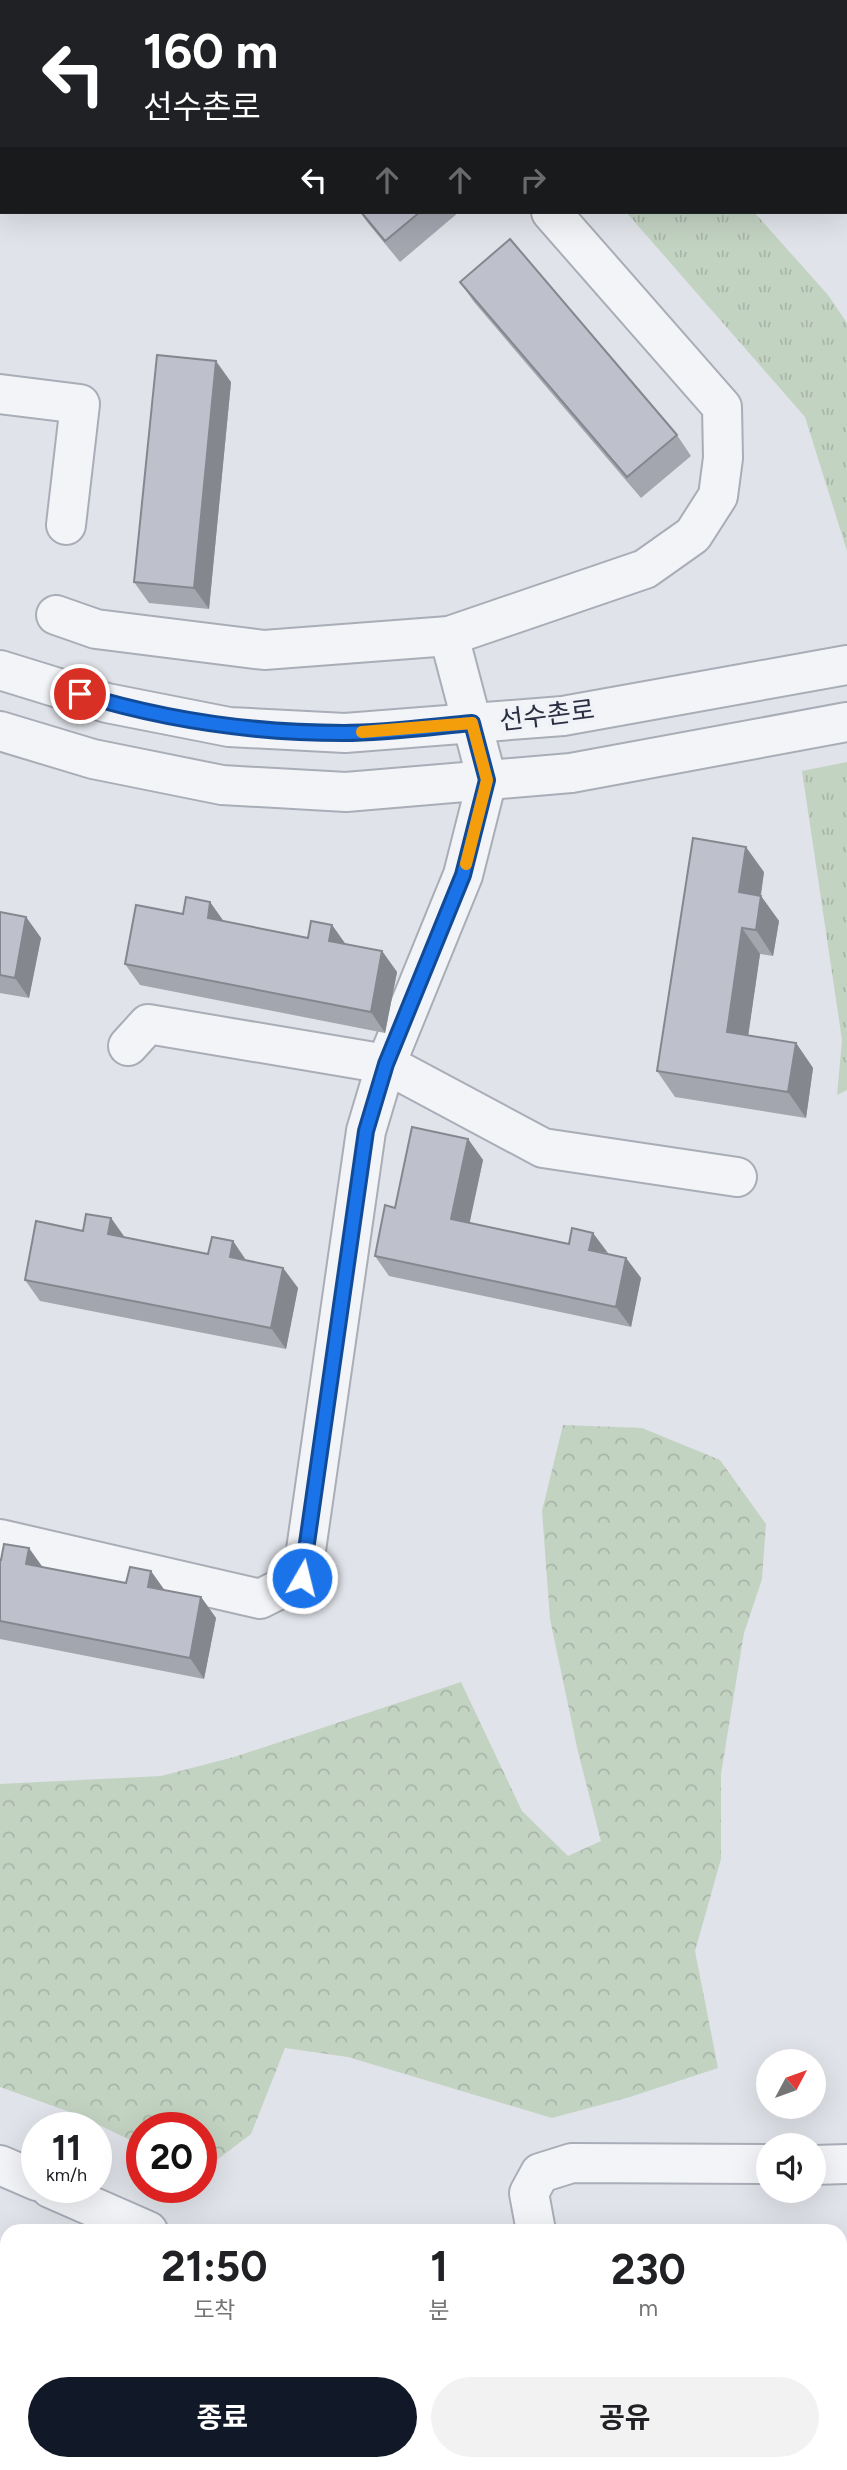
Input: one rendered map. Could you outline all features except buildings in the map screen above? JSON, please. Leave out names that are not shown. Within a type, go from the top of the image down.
[{"type":"street","points":[[56,615],[96,629],[264,650],[449,636],[645,569],[693,535],[718,496],[723,458],[722,407],[553,214]]},
{"type":"street","points":[[0,394],[79,404],[66,525]]},
{"type":"street","points":[[0,1539],[260,1599],[302,1578],[366,1131],[386,1064],[463,875],[487,780],[449,636]]},
{"type":"street","name":"선수촌로","points":[[0,670],[107,703],[229,727],[345,733],[562,716],[847,665]]},
{"type":"street","points":[[0,731],[93,759],[222,785],[346,792],[571,773],[847,722]]},
{"type":"street","points":[[128,1046],[148,1024],[386,1064],[543,1148],[737,1177]]},
{"type":"street","points":[[535,2224],[529,2193],[540,2172],[572,2163],[756,2164]]},
{"type":"street","points":[[826,2165],[847,2164]]},
{"type":"street","points":[[0,2165],[21,2174]]},
{"type":"street","points":[[85,2203],[132,2224]]},
{"type":"green space","points":[[628,214],[756,214],[828,295],[847,323],[847,551],[805,417]]},
{"type":"green space","points":[[847,762],[847,1090],[837,1095],[842,1040],[802,771]]},
{"type":"green space","points":[[563,1425],[642,1428],[720,1460],[766,1524],[762,1579],[744,1633],[721,1774],[721,1859],[695,1951],[718,2068],[630,2097],[552,2118],[348,2057],[285,2048],[251,2134],[217,2160],[217,2112],[126,2112],[126,2138],[112,2131],[112,2112],[70,2112],[0,2087],[0,1784],[161,1776],[234,1757],[461,1682],[522,1811],[568,1856],[601,1841],[578,1752],[550,1619],[542,1511]]},
{"type":"slow traffic","points":[[362,732],[472,723],[487,780],[466,864]]},
{"type":"route","points":[[80,694],[107,703],[229,727],[345,733],[472,723],[487,780],[463,875],[386,1064],[366,1131],[302,1578]]}]
